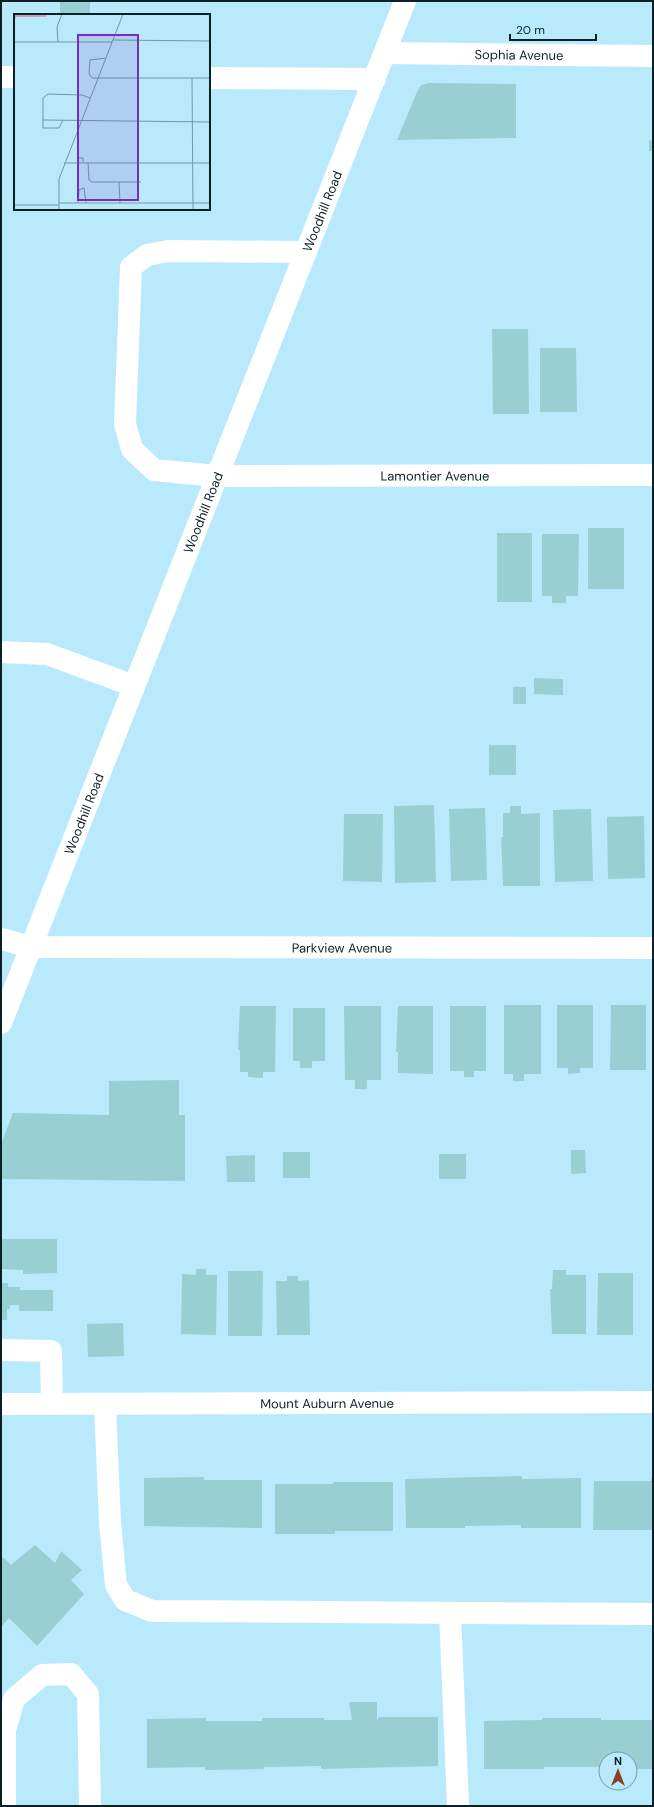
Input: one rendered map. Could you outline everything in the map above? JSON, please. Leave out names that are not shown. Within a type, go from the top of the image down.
[{"type":"street","name":"Woodhill Road","points":[[1,1023],[405,1]]},
{"type":"street","name":"Sophia Avenue","points":[[385,53],[653,56]]},
{"type":"street","points":[[1,77],[14,77]]},
{"type":"street","points":[[210,78],[375,79]]},
{"type":"street","name":"Lamontier Avenue","points":[[306,252],[168,251],[147,255],[131,267],[125,424],[132,449],[154,470],[218,476],[653,475]]},
{"type":"street","points":[[1,652],[47,654],[134,686]]},
{"type":"street","name":"Parkview Avenue","points":[[1,939],[31,947],[653,948]]},
{"type":"street","points":[[1,1350],[51,1351],[52,1404]]},
{"type":"street","name":"Mount Auburn Avenue","points":[[1,1404],[653,1402]]},
{"type":"street","points":[[105,1404],[110,1523],[116,1585],[125,1600],[152,1611],[653,1614]]},
{"type":"street","points":[[450,1613],[458,1806]]},
{"type":"street","points":[[5,1806],[5,1730],[14,1699],[42,1675],[71,1674],[88,1694],[90,1806]]},
{"type":"building","points":[[60,1],[90,1],[90,14],[60,14]]},
{"type":"building","points":[[429,83],[516,84],[516,138],[397,140],[417,92],[421,85]]},
{"type":"building","points":[[649,140],[653,141],[653,151],[649,151]]},
{"type":"building","points":[[492,329],[528,329],[529,414],[493,414]]},
{"type":"building","points":[[540,348],[576,348],[577,412],[540,412]]},
{"type":"building","points":[[588,528],[624,528],[624,589],[588,589]]},
{"type":"building","points":[[497,533],[532,533],[532,602],[497,602]]},
{"type":"building","points":[[542,534],[579,534],[578,596],[566,596],[566,603],[552,603],[552,596],[542,596]]},
{"type":"building","points":[[534,678],[563,679],[563,695],[534,694]]},
{"type":"building","points":[[513,687],[526,687],[526,704],[513,704]]},
{"type":"building","points":[[489,745],[516,745],[516,775],[489,775]]},
{"type":"building","points":[[434,805],[436,882],[395,883],[394,806]]},
{"type":"building","points":[[510,806],[521,806],[521,814],[540,813],[540,886],[503,886],[501,837],[503,837],[503,813],[510,813]]},
{"type":"building","points":[[485,808],[487,880],[451,881],[449,809]]},
{"type":"building","points":[[591,809],[593,881],[555,882],[553,810]]},
{"type":"building","points":[[344,814],[383,814],[382,882],[343,881]]},
{"type":"building","points":[[644,816],[645,878],[608,879],[607,817]]},
{"type":"building","points":[[504,1005],[541,1005],[541,1074],[524,1074],[524,1081],[513,1081],[513,1074],[504,1074]]},
{"type":"building","points":[[557,1005],[593,1005],[593,1068],[580,1068],[580,1073],[568,1074],[568,1068],[557,1068]]},
{"type":"building","points":[[611,1005],[646,1005],[646,1070],[610,1070]]},
{"type":"building","points":[[240,1006],[276,1006],[275,1072],[263,1072],[263,1078],[248,1077],[248,1072],[240,1072],[240,1050],[238,1050]]},
{"type":"building","points":[[344,1006],[381,1006],[381,1080],[367,1080],[367,1089],[355,1089],[355,1080],[345,1080]]},
{"type":"building","points":[[398,1006],[433,1006],[433,1074],[398,1073],[398,1052],[396,1052]]},
{"type":"building","points":[[450,1006],[486,1006],[486,1071],[474,1071],[474,1077],[464,1077],[464,1071],[450,1071]]},
{"type":"building","points":[[293,1008],[325,1008],[325,1061],[312,1061],[312,1068],[300,1068],[300,1061],[293,1061]]},
{"type":"building","points":[[179,1080],[179,1115],[185,1115],[185,1181],[1,1179],[1,1144],[13,1113],[109,1115],[109,1081]]},
{"type":"building","points":[[571,1150],[585,1150],[586,1173],[571,1174]]},
{"type":"building","points":[[283,1152],[310,1152],[310,1178],[283,1178]]},
{"type":"building","points":[[439,1154],[466,1154],[466,1179],[439,1179]]},
{"type":"building","points":[[255,1155],[255,1182],[227,1182],[226,1156]]},
{"type":"building","points":[[1,1239],[57,1239],[57,1273],[23,1274],[23,1270],[1,1269]]},
{"type":"building","points":[[196,1269],[206,1269],[206,1275],[217,1275],[216,1335],[181,1334],[182,1274],[196,1275]]},
{"type":"building","points":[[553,1270],[566,1270],[566,1275],[586,1275],[586,1334],[552,1334],[550,1289],[552,1289]]},
{"type":"building","points":[[228,1271],[263,1271],[262,1336],[228,1336]]},
{"type":"building","points":[[598,1273],[633,1273],[633,1335],[597,1335]]},
{"type":"building","points":[[287,1276],[298,1276],[298,1281],[309,1280],[310,1335],[277,1335],[276,1281],[287,1281]]},
{"type":"building","points":[[1,1283],[8,1283],[8,1287],[20,1287],[20,1290],[53,1290],[53,1311],[19,1311],[19,1305],[8,1305],[10,1306],[10,1309],[7,1309],[7,1320],[1,1320]]},
{"type":"building","points":[[123,1323],[124,1356],[88,1357],[87,1324]]},
{"type":"building","points":[[522,1476],[522,1479],[581,1478],[581,1528],[521,1528],[521,1525],[465,1526],[465,1528],[406,1528],[405,1479]]},
{"type":"building","points":[[204,1477],[204,1480],[262,1480],[262,1528],[144,1526],[144,1478]]},
{"type":"building","points":[[651,1478],[653,1478],[653,1530],[593,1530],[594,1481],[651,1481]]},
{"type":"building","points":[[333,1482],[393,1482],[393,1531],[335,1531],[335,1534],[275,1534],[275,1484],[333,1484]]},
{"type":"building","points":[[35,1545],[55,1563],[61,1551],[82,1570],[71,1580],[84,1594],[37,1646],[9,1618],[1,1627],[1,1559],[3,1557],[11,1565]]},
{"type":"building","points":[[349,1702],[377,1702],[377,1720],[379,1717],[438,1717],[438,1766],[321,1769],[321,1766],[205,1770],[205,1767],[147,1768],[147,1719],[206,1718],[206,1721],[262,1721],[262,1718],[324,1718],[324,1720],[352,1720]]},
{"type":"building","points":[[542,1718],[601,1718],[601,1720],[653,1720],[653,1769],[638,1769],[638,1751],[598,1751],[598,1767],[484,1769],[484,1721],[542,1720]]}]
